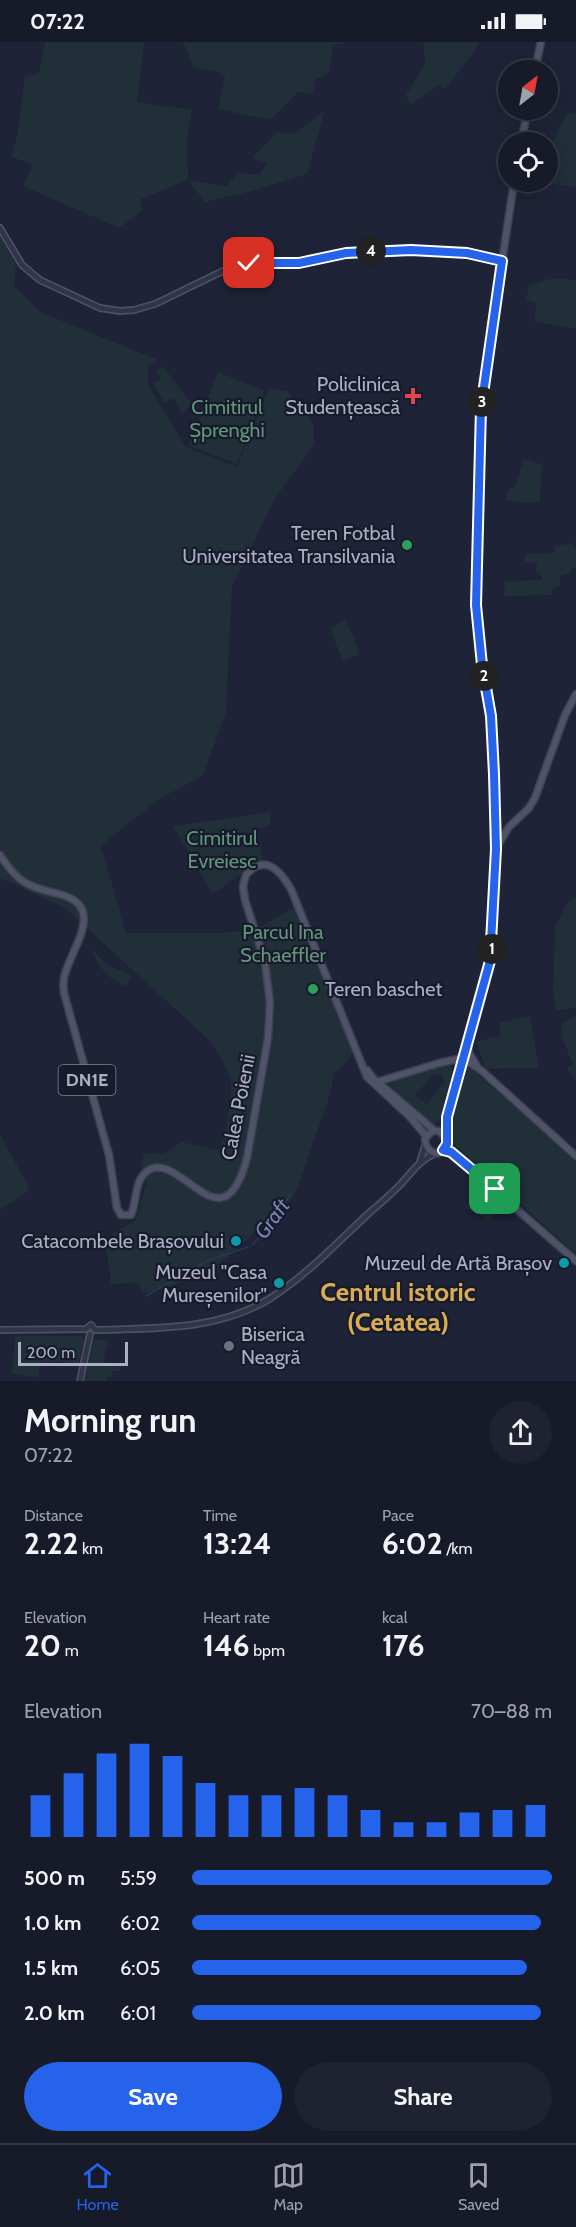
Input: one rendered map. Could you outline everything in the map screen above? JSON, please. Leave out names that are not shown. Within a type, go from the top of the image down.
[{"type":"main road","points":[[537,60],[541,42]]},
{"type":"main road","points":[[441,1151],[447,1144],[447,1117],[492,951],[496,849],[491,716],[482,665],[476,605],[481,408],[512,192]]},
{"type":"main road","points":[[496,849],[505,832],[529,808],[535,798],[565,715],[576,694]]},
{"type":"main road","points":[[495,826],[505,832]]},
{"type":"main road","name":"Calea Poienii","points":[[0,855],[15,876],[25,884],[69,897],[83,912],[83,928],[64,975],[64,993],[109,1155],[118,1211],[123,1216],[128,1216],[132,1212],[140,1181],[145,1173],[153,1168],[169,1168],[208,1196],[224,1196],[233,1191],[238,1183],[249,1147],[267,1038],[270,1003],[265,962],[245,900],[244,882],[251,870],[266,865],[278,870],[291,890],[367,1077],[375,1083]]},
{"type":"main road","points":[[467,1041],[469,1053],[482,1071]]},
{"type":"main road","points":[[375,1083],[463,1058],[482,1071],[576,1156]]},
{"type":"main road","points":[[383,1089],[390,1079]]},
{"type":"main road","name":"DN1E","points":[[375,1083],[435,1130],[442,1132],[446,1138]]},
{"type":"main road","name":"DN1E","points":[[383,1089],[426,1136]]},
{"type":"main road","points":[[447,1117],[426,1136],[425,1146],[432,1152],[451,1152],[576,1261]]},
{"type":"street","points":[[0,228],[22,264],[34,276],[72,296],[113,310],[134,310],[155,304],[229,268],[249,263],[299,263],[346,253],[411,250],[467,253],[502,261]]},
{"type":"street","points":[[420,1162],[425,1146]]},
{"type":"street","points":[[80,1381],[90,1334],[93,1334],[95,1330],[195,1324],[228,1317],[262,1303],[280,1292],[316,1262],[399,1186],[420,1162],[441,1151]]},
{"type":"street","points":[[0,1330],[86,1329],[91,1325],[95,1330]]},
{"type":"street","points":[[86,1329],[90,1334]]},
{"type":"green space","points":[[45,42],[144,42],[137,102],[192,110],[187,138],[188,180],[141,199],[142,211],[119,228],[23,186],[33,164],[11,157],[17,137],[25,76],[39,73]]},
{"type":"green space","points":[[182,42],[346,42],[333,45],[329,73],[315,80],[313,94],[298,92],[270,120],[218,109],[225,76],[222,73],[193,67]]},
{"type":"green space","points":[[423,42],[479,42],[475,51],[444,90],[441,84],[410,105],[406,95],[425,64]]},
{"type":"green space","points":[[325,110],[307,174],[205,202],[188,180],[226,186],[239,172],[259,175],[267,163],[252,158],[277,132],[294,134]]},
{"type":"green space","points":[[567,112],[576,114],[576,187],[558,185],[558,132]]},
{"type":"green space","name":"Parcul Ina Schaeffler","points":[[0,232],[16,266],[14,283],[16,288],[40,312],[158,360],[148,368],[148,385],[186,447],[237,467],[269,388],[288,391],[314,424],[314,445],[276,497],[232,586],[226,712],[203,776],[159,799],[101,846],[126,933],[224,933],[258,928],[293,908],[327,988],[335,1000],[333,1003],[353,1051],[339,1070],[335,1070],[328,1101],[294,1197],[221,1263],[174,1286],[144,1293],[138,1283],[111,1284],[106,1242],[114,1233],[136,1220],[147,1182],[141,1165],[144,1154],[164,1153],[182,1142],[219,1150],[228,1115],[231,1085],[224,1064],[210,1041],[65,908],[0,878]]},
{"type":"green space","points":[[553,278],[576,280],[576,329],[534,321],[536,303],[526,300],[529,285]]},
{"type":"green space","points":[[163,366],[192,405],[182,414],[174,398],[164,403],[153,383],[161,379],[156,371]]},
{"type":"green space","name":"Cimitirul Șprenghi","points":[[218,372],[265,391],[237,464],[189,446]]},
{"type":"green space","points":[[524,459],[542,464],[540,502],[505,500],[509,488],[515,487]]},
{"type":"green space","points":[[572,543],[576,550],[576,568],[571,568],[571,573],[560,576],[560,586],[553,588],[552,595],[504,596],[505,581],[542,580],[541,574],[536,572],[537,564],[524,561],[526,554],[555,553],[555,546]]},
{"type":"green space","points":[[345,620],[359,655],[342,660],[330,628]]},
{"type":"green space","name":"Cimitirul Evreiesc","points":[[271,812],[270,825],[258,828],[262,859],[213,894],[173,826]]},
{"type":"green space","points":[[576,896],[576,1010],[574,1007],[556,1011],[553,990],[555,927],[567,903]]},
{"type":"green space","points":[[90,948],[108,965],[131,975],[127,986],[104,972]]},
{"type":"green space","points":[[530,1016],[539,1068],[486,1069],[476,1041],[501,1036],[499,1023]]},
{"type":"green space","points":[[576,1016],[576,1081],[567,1068],[573,1065],[562,1037],[561,1024]]},
{"type":"green space","points":[[442,1065],[451,1066],[453,1071],[439,1122],[432,1123],[419,1114],[388,1085]],"holes":[[[434,1074],[441,1075],[445,1081],[427,1104],[415,1095]]]},
{"type":"green space","points":[[469,1067],[576,1160],[576,1254],[452,1142],[448,1119],[462,1071]]},
{"type":"green space","points":[[0,1134],[30,1190],[0,1210]]},
{"type":"green space","points":[[474,1193],[498,1207],[490,1221],[465,1207]]},
{"type":"green space","points":[[15,1336],[81,1336],[84,1341],[78,1365],[59,1361],[40,1363],[39,1377],[12,1374]]},
{"type":"green space","points":[[94,1339],[109,1341],[104,1363],[121,1367],[120,1371],[112,1371],[111,1378],[107,1377],[106,1381],[85,1381]]},
{"type":"waterway","name":"Graft","points":[[252,1245],[272,1224],[291,1193]]},
{"type":"waterway","name":"Graft","points":[[146,1296],[207,1261],[248,1247]]},
{"type":"place","name":"Policlinica Studențească","points":[[413,396]]},
{"type":"place","name":"Teren Fotbal Universitatea Transilvania","points":[[407,545]]},
{"type":"place","name":"Teren baschet","points":[[313,989]]},
{"type":"place","name":"Catacombele Brașovului","points":[[236,1241]]},
{"type":"place","name":"Muzeul de Artă Brașov","points":[[564,1263]]},
{"type":"place","name":"Muzeul \"Casa Mureșenilor\"","points":[[279,1283]]},
{"type":"place","name":"Biserica Neagră","points":[[229,1346]]},
{"type":"district","name":"Centrul istoric (Cetatea)","points":[[398,1307]]},
{"type":"route","points":[[249,263],[299,263],[346,253],[411,250],[467,253],[502,261],[481,408],[476,605],[482,665],[490,708],[494,774],[496,849],[492,944],[490,961],[447,1117],[447,1144],[443,1150],[451,1152],[495,1189]]}]
